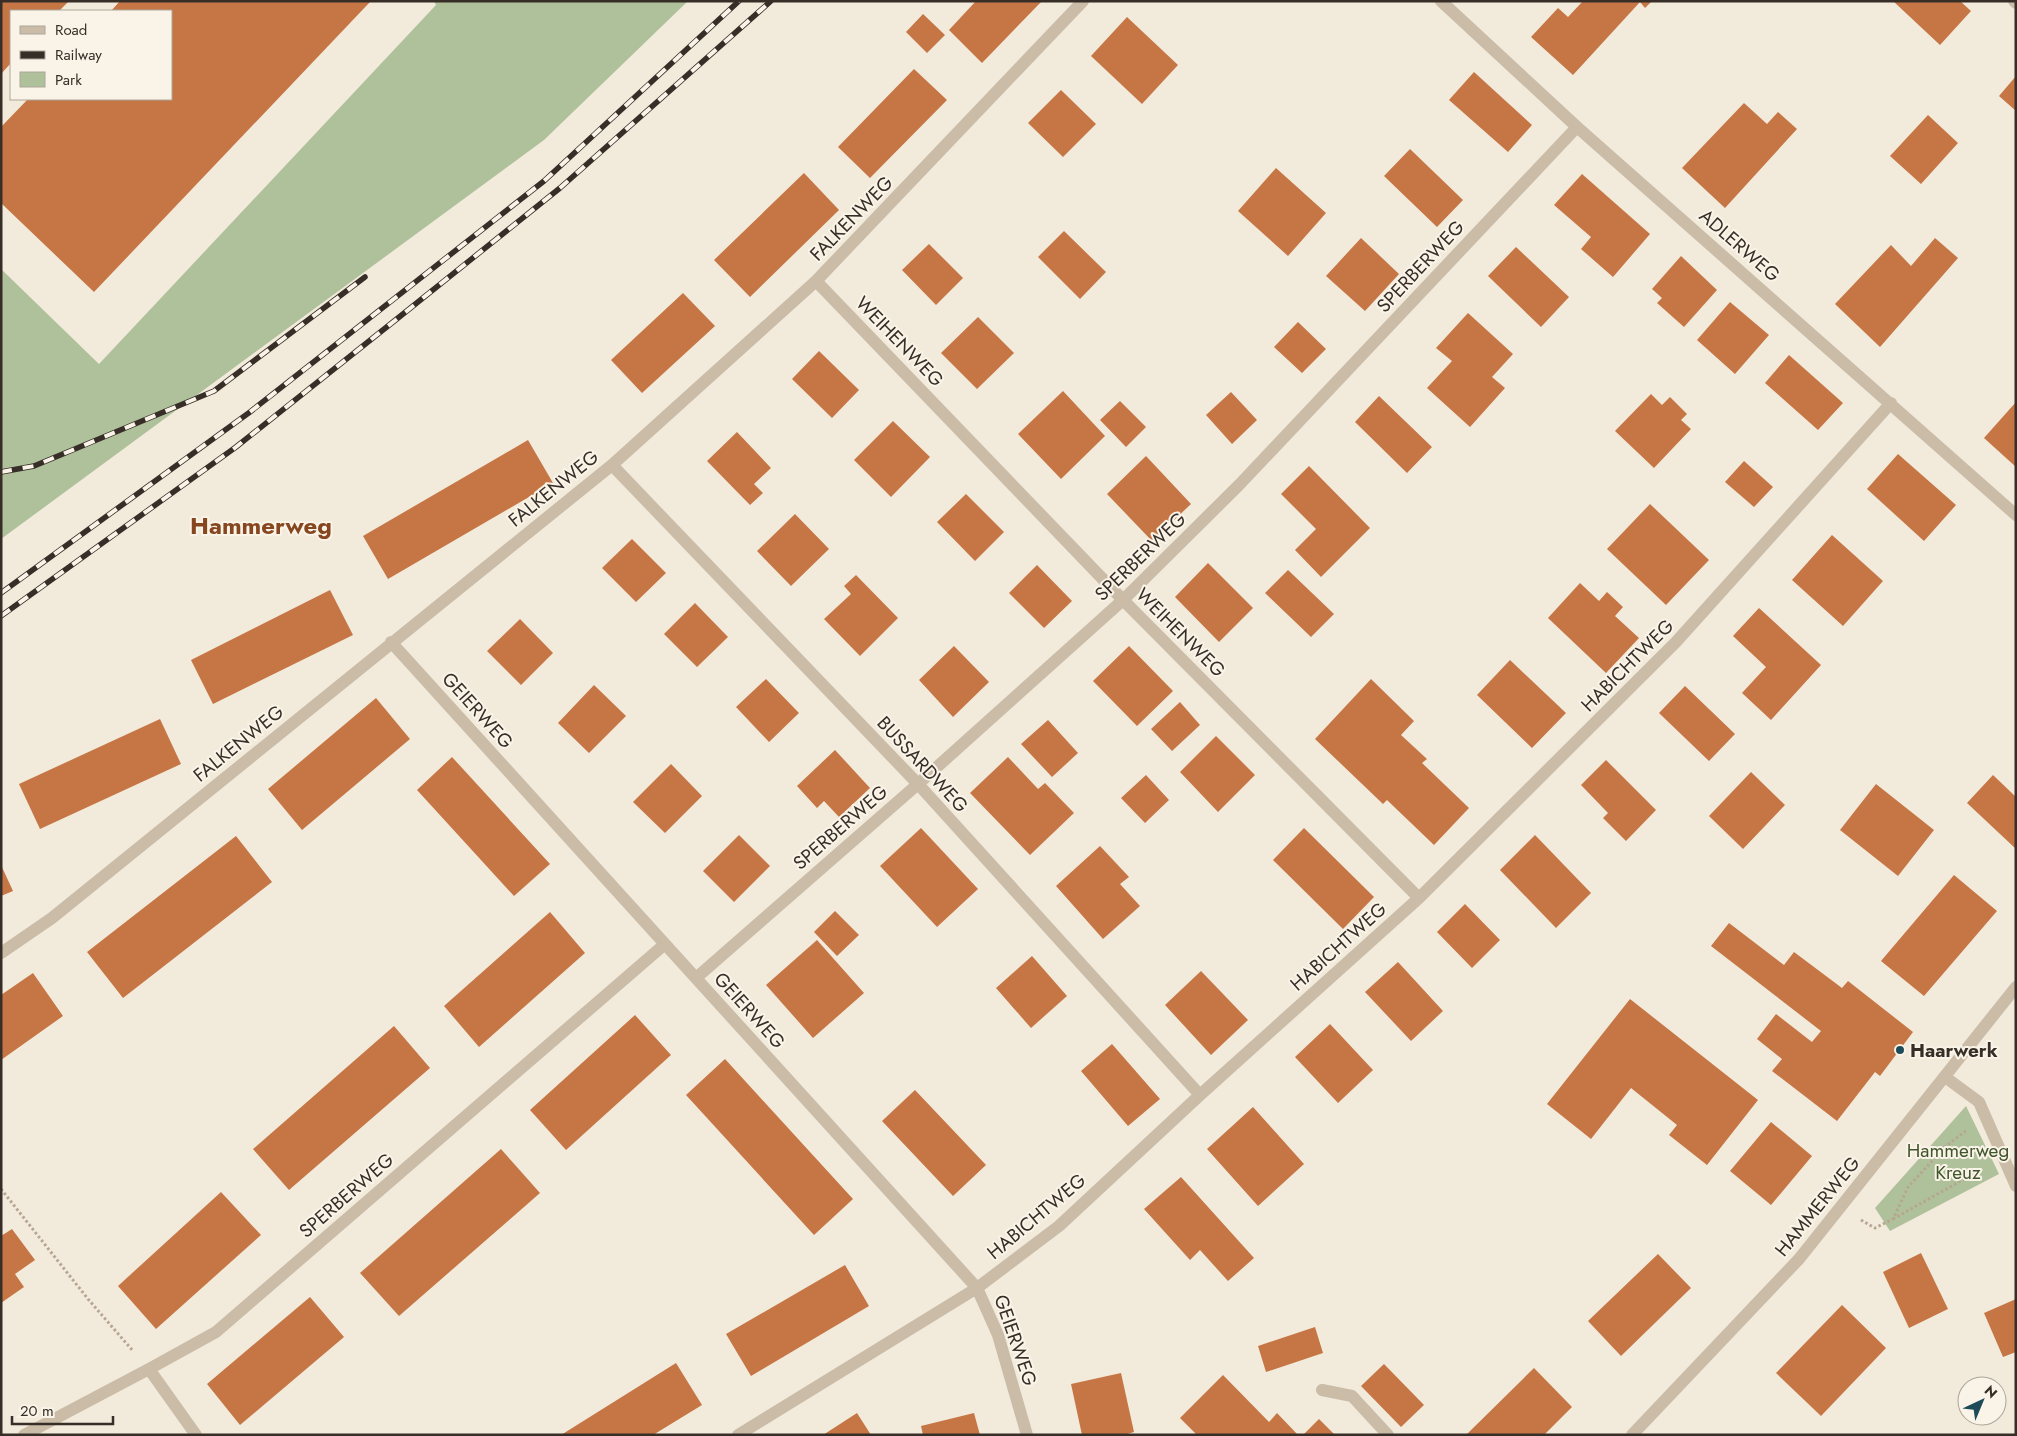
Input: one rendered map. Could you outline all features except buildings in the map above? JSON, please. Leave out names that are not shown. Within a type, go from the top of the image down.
[{"type":"street","name":"FALKENWEG","points":[[1,953],[52,918],[612,465],[816,281],[1083,1]]},
{"type":"street","name":"ADLERWEG","points":[[1441,1],[1577,127],[1892,403],[2016,515]]},
{"type":"street","name":"SPERBERWEG","points":[[696,978],[918,784],[1123,600],[1246,478],[1577,127]]},
{"type":"street","name":"WEIHENWEG","points":[[816,281],[1123,600],[1419,898]]},
{"type":"street","name":"HABICHTWEG","points":[[738,1435],[977,1288],[1059,1226],[1200,1095],[1419,898],[1676,642],[1892,403]]},
{"type":"street","name":"BUSSARDWEG","points":[[612,465],[918,784],[1200,1095]]},
{"type":"street","name":"GEIERWEG","points":[[391,642],[977,1288],[998,1335],[1027,1435]]},
{"type":"street","name":"SPERBERWEG","points":[[24,1435],[149,1370],[216,1332],[665,944]]},
{"type":"street","name":"HAMMERWEG","points":[[1632,1435],[1799,1259],[2016,987]]},
{"type":"street","points":[[1945,1077],[1979,1102],[2016,1186]]},
{"type":"street","points":[[149,1370],[196,1435]]},
{"type":"street","points":[[1322,1390],[1352,1396],[1388,1435]]},
{"type":"path","points":[[1893,1219],[1908,1187],[1946,1146],[1985,1116]]},
{"type":"path","points":[[1840,1209],[1875,1228],[1977,1171],[2005,1162]]},
{"type":"path","points":[[1,1189],[88,1299],[149,1370]]},
{"type":"green space","points":[[434,1],[688,1],[544,140],[1,539],[1,269],[99,364],[436,5]]},
{"type":"green space","name":"Hammerweg Kreuz","points":[[1966,1106],[1999,1174],[1890,1231],[1875,1208]]},
{"type":"railway","points":[[1,593],[250,412],[544,181],[739,1]]},
{"type":"railway","points":[[1,616],[236,447],[398,318],[560,188],[771,1]]},
{"type":"railway","points":[[1,472],[34,466],[214,391],[365,277]]},
{"type":"place","name":"Haarwerk","points":[[1900,1050]]},
{"type":"district","name":"Hammerweg","points":[[261,526]]}]
